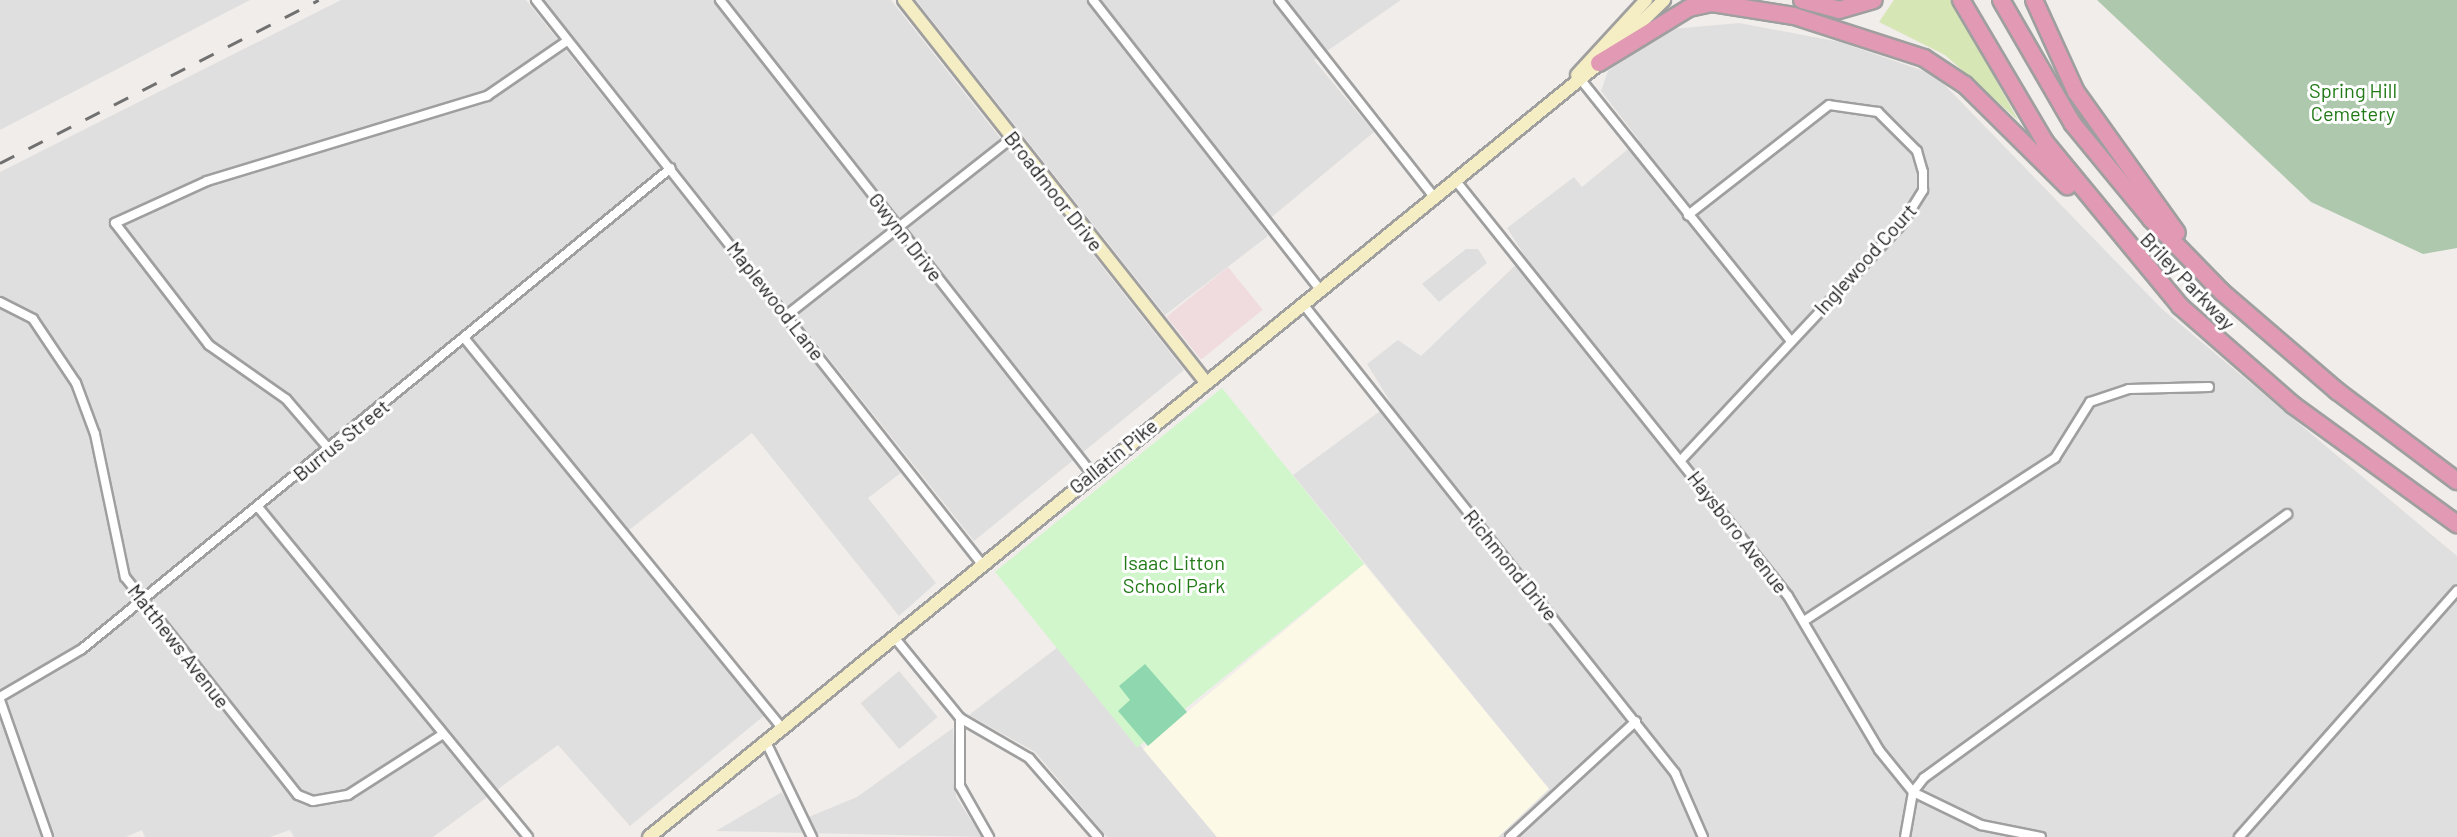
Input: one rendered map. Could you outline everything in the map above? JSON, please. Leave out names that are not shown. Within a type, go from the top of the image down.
[{"type":"highway","points":[[1765,0],[1794,16]]},
{"type":"highway","points":[[1807,1],[1839,10],[1874,0]]},
{"type":"highway","name":"Briley Parkway","points":[[1961,0],[2011,92],[2108,226],[2235,357],[2457,524]]},
{"type":"highway","name":"Briley Parkway","points":[[2001,0],[2073,124],[2222,292],[2457,481]]},
{"type":"highway","points":[[2034,0],[2076,92],[2222,292]]},
{"type":"highway","points":[[1599,63],[1689,8],[1712,3],[1794,16],[1898,47],[1965,85],[2108,226]]},
{"type":"main road","name":"Broadmoor Drive","points":[[904,0],[1205,381]]},
{"type":"main road","name":"Gallatin Pike","points":[[649,837],[981,563],[1456,181],[1577,75],[1646,0]]},
{"type":"main road","name":"Gallatin Pike","points":[[1577,75],[1599,63],[1664,0]]},
{"type":"street","name":"Maplewood Lane","points":[[536,0],[981,563]]},
{"type":"street","name":"Gwynn Drive","points":[[720,0],[1092,474]]},
{"type":"street","points":[[1093,0],[1320,289]]},
{"type":"street","points":[[1279,0],[1435,198]]},
{"type":"street","points":[[329,449],[286,399],[209,345],[115,223],[207,181],[487,96],[567,41]]},
{"type":"street","points":[[1577,75],[1791,341]]},
{"type":"street","name":"Inglewood Court","points":[[1681,460],[1915,207],[1923,172],[1907,138],[1878,112],[1829,105],[1688,215]]},
{"type":"street","points":[[787,315],[1012,138]]},
{"type":"street","name":"Burrus Street","points":[[0,699],[82,649],[671,168]]},
{"type":"street","name":"Haysboro Avenue","points":[[1456,181],[1681,460],[1804,621],[1879,750],[1913,792],[1981,825],[2041,837]]},
{"type":"street","name":"Matthews Avenue","points":[[0,302],[33,319],[76,383],[95,434],[125,577],[298,795],[313,801],[348,795],[443,734]]},
{"type":"street","name":"Richmond Drive","points":[[1303,304],[1636,721],[1675,773],[1703,837]]},
{"type":"street","points":[[465,339],[782,728]]},
{"type":"street","points":[[1804,621],[2055,458],[2090,402],[2129,389],[2209,387]]},
{"type":"street","points":[[258,507],[528,837]]},
{"type":"street","points":[[1905,837],[1913,792],[2287,514]]},
{"type":"street","points":[[2239,837],[2457,591]]},
{"type":"street","points":[[894,637],[960,718],[1029,758],[1098,837]]},
{"type":"street","points":[[0,699],[48,837]]},
{"type":"street","points":[[960,718],[960,786],[989,837]]},
{"type":"street","points":[[1510,837],[1636,721]]},
{"type":"street","points":[[766,742],[812,837]]},
{"type":"shaded area","points":[[0,0],[250,0],[0,130]]},
{"type":"shaded area","points":[[341,0],[526,0],[902,472],[868,498],[936,583],[899,616],[752,433],[619,538],[765,715],[630,826],[558,745],[433,837],[294,837],[290,830],[270,837],[145,837],[142,830],[126,837],[0,837],[0,172]]},
{"type":"shaded area","points":[[544,0],[891,0],[1184,370],[974,541]]},
{"type":"shaded area","points":[[916,0],[1401,0],[1314,60],[1374,132],[1261,226],[1268,236],[1165,315]]},
{"type":"shaded area","points":[[1739,23],[1840,42],[1935,75],[2161,308],[2457,556],[2457,837],[1498,837],[1549,789],[1293,475],[1391,403],[1367,364],[1398,340],[1421,356],[1525,256],[1507,228],[1574,177],[1582,187],[1639,140],[1601,91],[1608,71],[1672,29]]},
{"type":"shaded area","points":[[1466,249],[1478,249],[1487,263],[1439,302],[1422,284]]},
{"type":"shaded area","points":[[1228,267],[1263,310],[1201,359],[1167,317]]},
{"type":"shaded area","points":[[1364,564],[1549,789],[1498,837],[1217,837],[1143,749]]},
{"type":"shaded area","points":[[1058,647],[1217,837],[1107,837],[1035,752],[969,715]]},
{"type":"shaded area","points":[[899,671],[938,717],[899,749],[861,703]]},
{"type":"shaded area","points":[[953,728],[956,797],[982,837],[716,831],[782,792],[799,821],[857,797]]},
{"type":"green space","points":[[1894,0],[1952,0],[2018,120],[1945,55],[1879,22]]},
{"type":"green space","name":"Spring Hill Cemetery","points":[[2097,0],[2457,0],[2457,248],[2423,254],[2311,202]]},
{"type":"green space","name":"Isaac Litton School Park","points":[[1222,388],[1364,564],[1137,747],[995,572]]},
{"type":"green space","points":[[1145,664],[1187,712],[1148,746],[1118,711],[1130,700],[1119,686]]},
{"type":"railway","points":[[0,163],[319,0]]}]
